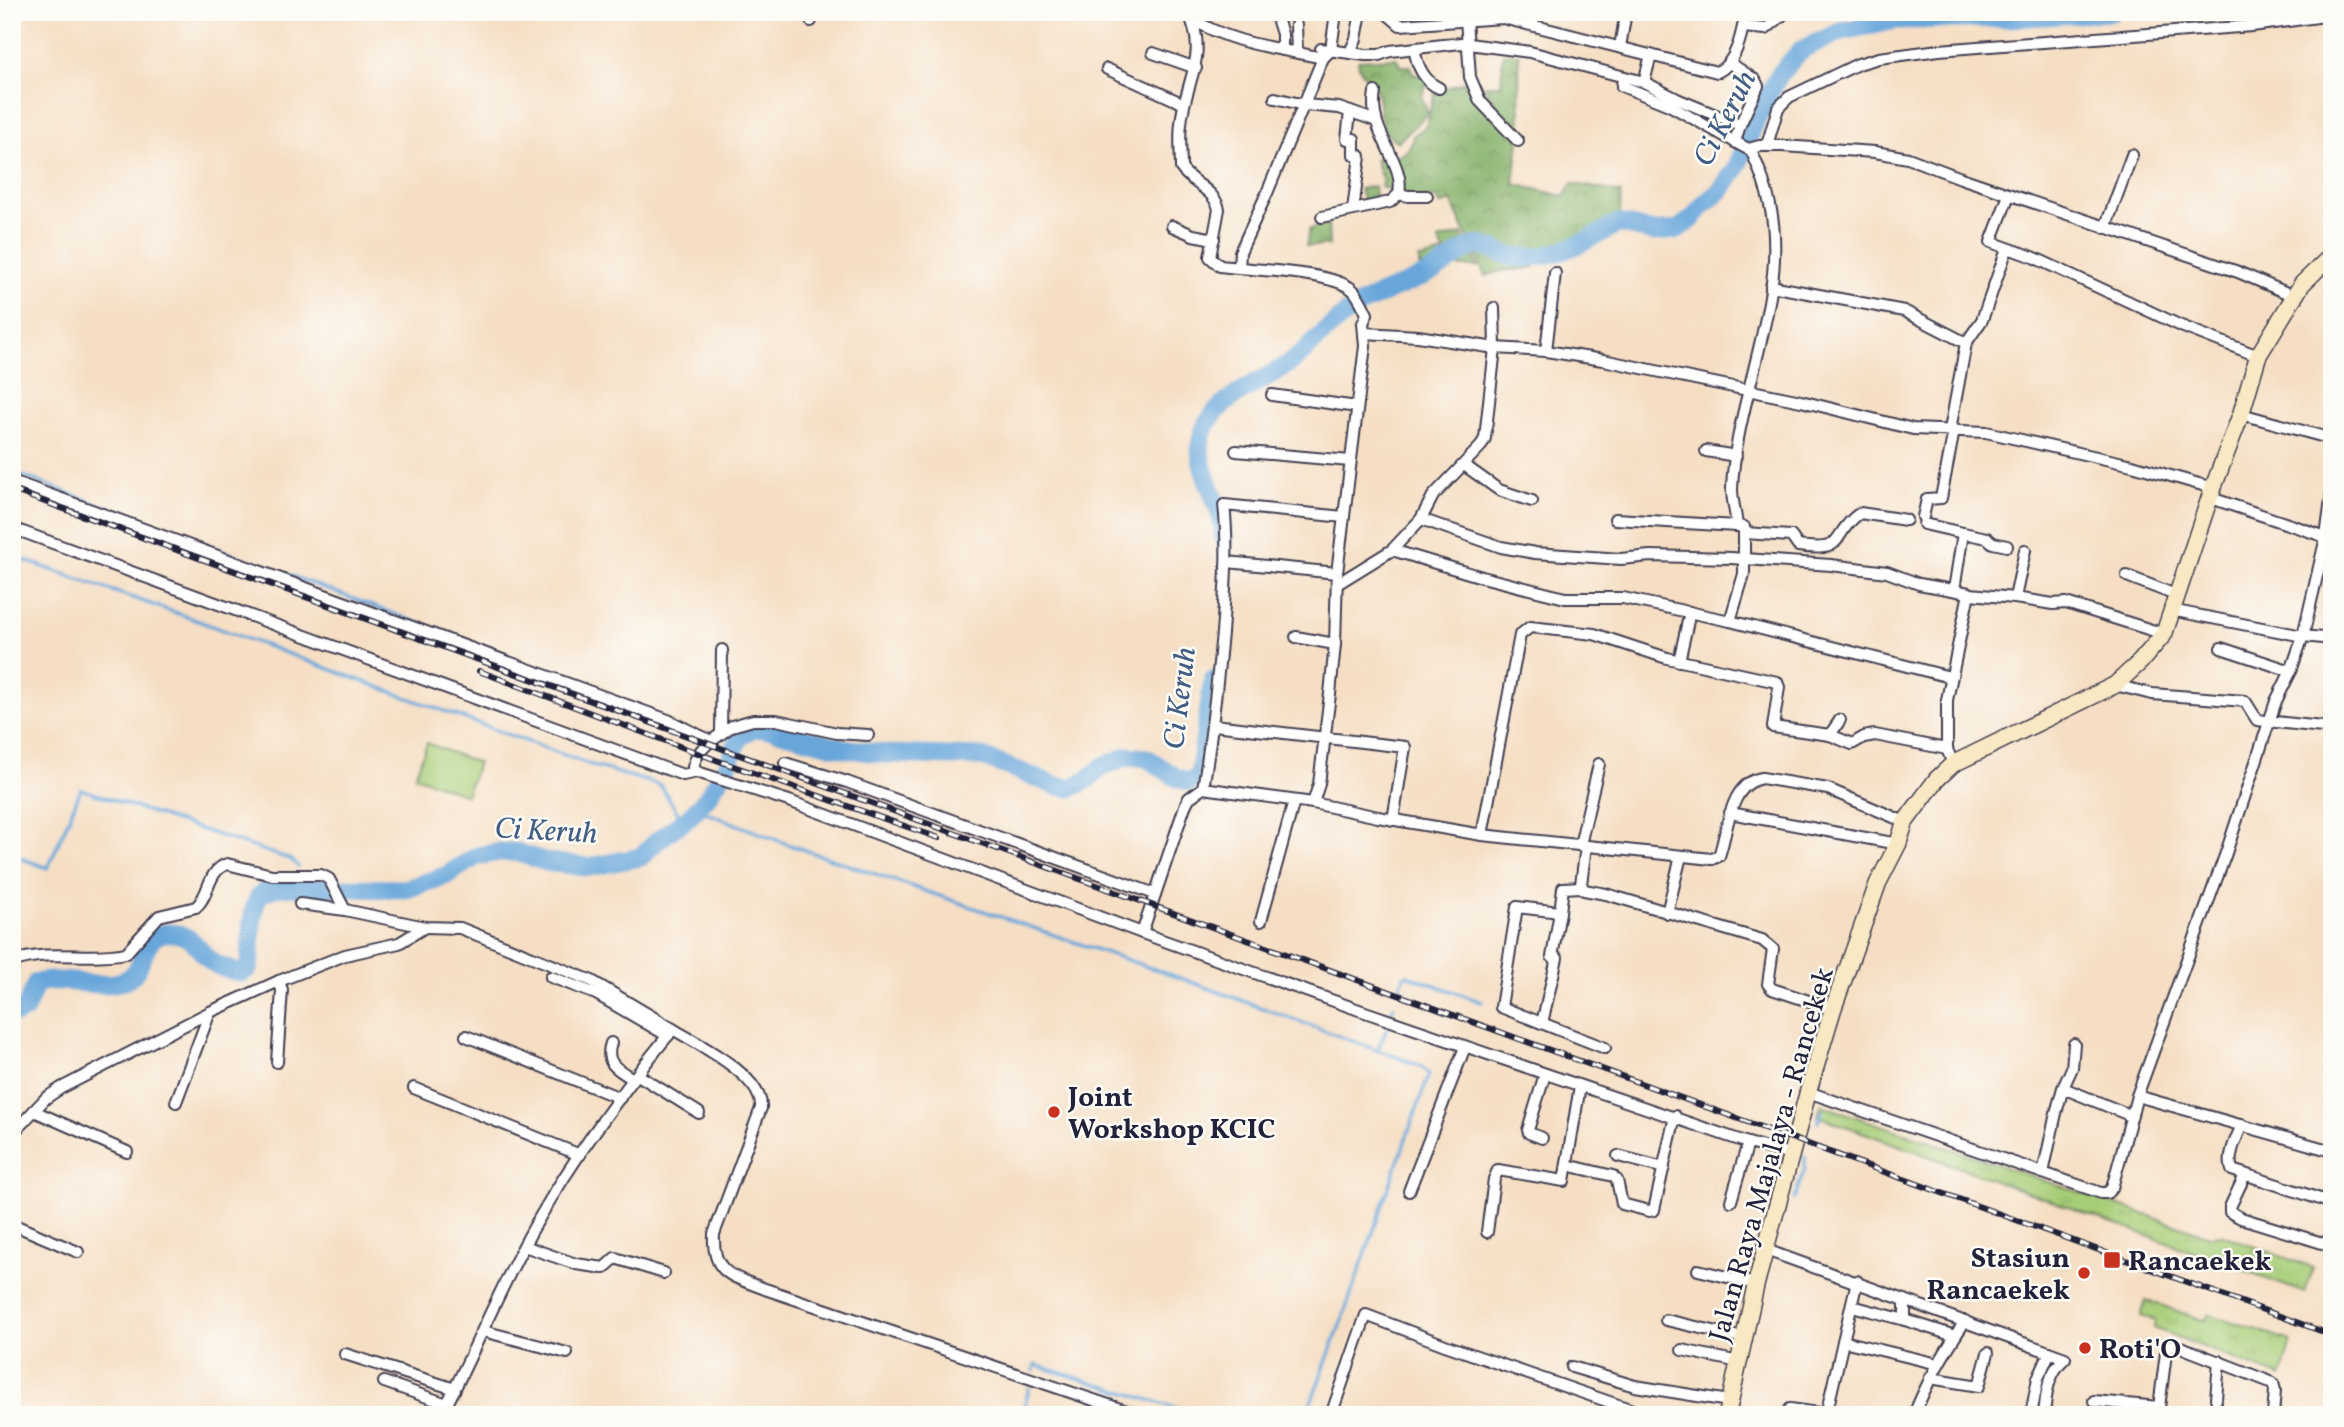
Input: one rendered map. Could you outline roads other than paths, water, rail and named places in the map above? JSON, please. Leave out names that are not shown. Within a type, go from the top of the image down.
[{"type":"main road","name":"Jalan Raya Majalaya - Rancekek","points":[[1728,1408],[1756,1284],[1833,1009],[1878,884],[1898,844],[1905,822],[1950,757],[2115,685],[2164,634],[2241,414],[2258,356],[2307,278],[2332,255]]},
{"type":"street","points":[[1275,12],[1282,34],[1282,47]]},
{"type":"street","points":[[1239,268],[1240,252],[1326,53],[1336,12]]},
{"type":"street","points":[[1350,52],[1361,12]]},
{"type":"street","points":[[1385,12],[1400,25],[1427,17],[1503,15],[1717,72],[1730,63],[1746,12]]},
{"type":"street","points":[[1620,47],[1626,12]]},
{"type":"street","points":[[1679,12],[1694,12]]},
{"type":"street","points":[[1743,27],[1766,29],[1786,12]]},
{"type":"street","points":[[1190,15],[1219,34],[1326,53],[1379,55],[1390,51],[1416,54],[1467,49],[1530,52],[1623,80],[1644,82],[1740,125]]},
{"type":"street","points":[[1190,15],[1195,38],[1196,68],[1180,125],[1181,169],[1212,194],[1217,202],[1219,209],[1210,257],[1220,266],[1275,270],[1340,282],[1353,290],[1367,314],[1363,323],[1357,407],[1337,578],[1335,644],[1319,784],[1313,803]]},
{"type":"street","points":[[1766,145],[1778,108],[1789,97],[1858,64],[1879,58],[1939,50],[2252,26],[2332,15]]},
{"type":"street","points":[[1469,17],[1467,49],[1470,77],[1480,101],[1518,142]]},
{"type":"street","points":[[1296,24],[1297,48]]},
{"type":"street","points":[[1153,53],[1196,68]]},
{"type":"street","points":[[1416,54],[1430,84],[1439,88]]},
{"type":"street","points":[[1644,82],[1650,55]]},
{"type":"street","points":[[1730,63],[1755,80],[1758,86],[1740,125],[1736,143]]},
{"type":"street","points":[[1107,69],[1184,104]]},
{"type":"street","points":[[1623,80],[1750,150],[1771,206],[1774,287],[1736,456],[1732,491],[1741,529],[1744,574],[1730,621]]},
{"type":"street","points":[[1375,92],[1374,120],[1398,174],[1399,194]]},
{"type":"street","points":[[1275,98],[1339,108],[1374,120]]},
{"type":"street","points":[[1350,112],[1347,139],[1354,139],[1354,155],[1360,156],[1353,210]]},
{"type":"street","points":[[1750,150],[1766,145],[1875,152],[1908,158],[2238,272],[2294,296]]},
{"type":"street","points":[[2105,228],[2132,155]]},
{"type":"street","points":[[1322,217],[1391,201],[1399,194]]},
{"type":"street","points":[[1399,194],[1427,196]]},
{"type":"street","points":[[2009,195],[1991,242],[2033,257],[2181,326],[2258,356]]},
{"type":"street","points":[[1172,226],[1192,235],[1214,239]]},
{"type":"street","points":[[2007,249],[1982,320],[1966,343],[1941,498],[1927,499],[1924,521],[1987,538],[2007,547]]},
{"type":"street","points":[[1546,351],[1555,273]]},
{"type":"street","points":[[1774,287],[1905,312],[1966,343]]},
{"type":"street","points":[[1227,562],[1337,578],[1392,550],[1422,519],[1433,496],[1485,439],[1495,348],[1494,307]]},
{"type":"street","points":[[1364,333],[1418,336],[1603,360],[1749,390],[1913,429],[1986,432],[2093,455],[2212,493],[2329,538]]},
{"type":"street","points":[[1272,395],[1357,407]]},
{"type":"street","points":[[2241,414],[2332,439]]},
{"type":"street","points":[[1706,451],[1736,456]]},
{"type":"street","points":[[1236,452],[1350,461]]},
{"type":"street","points":[[1464,465],[1499,490],[1532,501]]},
{"type":"street","points":[[12,481],[610,698],[668,720],[711,741]]},
{"type":"street","points":[[1808,1092],[2101,1193],[2107,1193],[2112,1188],[2137,1096],[2226,853],[2276,701],[2291,671],[2303,636],[2329,538],[2332,492]]},
{"type":"street","points":[[1203,788],[1214,725],[1227,562],[1224,505],[1345,517]]},
{"type":"street","points":[[1615,519],[1741,529],[1790,536],[1798,546],[1829,548],[1860,513],[1906,520]]},
{"type":"street","points":[[1422,519],[1500,547],[1535,553],[1621,559],[1650,556],[1744,559],[1887,572],[1919,584],[1970,594],[2053,604],[2066,603],[2164,634]]},
{"type":"street","points":[[12,528],[683,775],[697,772],[789,801],[1142,933],[1465,1047],[1675,1116],[1748,1143],[1791,1154]]},
{"type":"street","points":[[1954,590],[1963,533]]},
{"type":"street","points":[[1392,550],[1565,598],[1623,598],[1730,621],[1950,677]]},
{"type":"street","points":[[2015,598],[2025,550]]},
{"type":"street","points":[[2127,576],[2174,603],[2303,636],[2332,639]]},
{"type":"street","points":[[1482,835],[1519,640],[1523,631],[1539,627],[1594,634],[1679,661],[1777,682],[1773,727],[1830,735],[1852,744],[1864,737],[1875,736],[1950,757],[1945,725],[1950,677],[1970,594]]},
{"type":"street","points":[[1679,661],[1689,612]]},
{"type":"street","points":[[1296,637],[1335,644]]},
{"type":"street","points":[[2221,648],[2291,671]]},
{"type":"street","points":[[721,734],[722,650]]},
{"type":"street","points":[[2115,685],[2152,694],[2245,701],[2257,720],[2332,728]]},
{"type":"street","points":[[697,772],[694,762],[703,747],[732,726],[753,720],[776,720],[837,733],[868,736]]},
{"type":"street","points":[[1830,735],[1840,720]]},
{"type":"street","points":[[1214,725],[1405,747],[1393,820]]},
{"type":"street","points":[[786,763],[847,782],[1155,894]]},
{"type":"street","points":[[1581,887],[1583,846],[1599,764]]},
{"type":"street","points":[[1142,933],[1185,806],[1189,798],[1203,788],[1313,803],[1482,835],[1712,859],[1718,856],[1730,813],[1740,793],[1752,780],[1762,778],[1828,789],[1905,822]]},
{"type":"street","points":[[1261,921],[1294,801]]},
{"type":"street","points":[[1730,813],[1898,844]]},
{"type":"street","points":[[1667,913],[1681,856]]},
{"type":"street","points":[[12,962],[46,954],[97,957],[125,953],[159,916],[197,907],[217,870],[227,864],[272,875],[317,874],[329,879],[345,911]]},
{"type":"street","points":[[1542,1023],[1557,958],[1552,957],[1563,888],[1581,887],[1762,940],[1773,949],[1768,984],[1772,989],[1833,1009]]},
{"type":"street","points":[[300,904],[425,927],[460,928],[592,981],[670,1032]]},
{"type":"street","points":[[1560,912],[1517,907],[1501,1007],[1605,1048]]},
{"type":"street","points":[[12,1134],[38,1113],[46,1098],[61,1088],[210,1012],[281,986],[345,955],[400,943],[425,927]]},
{"type":"street","points":[[551,977],[596,994],[744,1074],[762,1098],[761,1108],[714,1234],[713,1250],[716,1261],[724,1270],[778,1294],[1138,1415]]},
{"type":"street","points":[[277,1062],[281,986]]},
{"type":"street","points":[[176,1102],[210,1012]]},
{"type":"street","points":[[384,1382],[447,1404],[536,1223],[580,1155],[670,1032]]},
{"type":"street","points":[[466,1036],[620,1098]]},
{"type":"street","points":[[611,1043],[607,1057],[610,1062],[699,1113]]},
{"type":"street","points":[[2043,1172],[2056,1113],[2072,1068],[2074,1044]]},
{"type":"street","points":[[1409,1191],[1465,1047]]},
{"type":"street","points":[[1542,1138],[1529,1133],[1528,1130],[1545,1074]]},
{"type":"street","points":[[1487,1232],[1496,1171],[1561,1182],[1566,1177],[1568,1146],[1580,1086]]},
{"type":"street","points":[[414,1088],[580,1155]]},
{"type":"street","points":[[2063,1088],[2132,1115]]},
{"type":"street","points":[[2137,1096],[2332,1151]]},
{"type":"street","points":[[38,1113],[127,1152]]},
{"type":"street","points":[[1567,1165],[1615,1178],[1620,1203],[1654,1210],[1675,1116]]},
{"type":"street","points":[[2242,1125],[2231,1154],[2232,1170],[2332,1203]]},
{"type":"street","points":[[1731,1200],[1748,1143]]},
{"type":"street","points":[[1618,1156],[1664,1168]]},
{"type":"street","points":[[2245,1175],[2230,1212],[2241,1218],[2332,1246]]},
{"type":"street","points":[[12,1224],[78,1252]]},
{"type":"street","points":[[524,1247],[590,1267],[604,1268],[615,1258],[664,1273]]},
{"type":"street","points":[[1766,1250],[2065,1357],[2054,1368],[2044,1415]]},
{"type":"street","points":[[1698,1270],[1756,1284]]},
{"type":"street","points":[[1790,1409],[1826,1414],[1857,1281]]},
{"type":"street","points":[[1905,1300],[1905,1320]]},
{"type":"street","points":[[1852,1306],[1955,1336]]},
{"type":"street","points":[[1331,1415],[1366,1315],[1647,1415]]},
{"type":"street","points":[[1666,1320],[1744,1338]]},
{"type":"street","points":[[1914,1415],[1930,1378],[1965,1321]]},
{"type":"street","points":[[483,1331],[568,1353]]},
{"type":"street","points":[[1843,1342],[1938,1364]]},
{"type":"street","points":[[2094,1401],[2159,1411],[2166,1353],[2171,1345],[2273,1383],[2273,1415]]},
{"type":"street","points":[[1682,1350],[1740,1362]]},
{"type":"street","points":[[2031,1415],[2038,1378],[2050,1352]]},
{"type":"street","points":[[1930,1378],[1979,1386],[1988,1353]]},
{"type":"street","points":[[345,1354],[455,1389]]},
{"type":"street","points":[[2216,1399],[2219,1361]]},
{"type":"street","points":[[1572,1367],[1635,1386],[1728,1408]]},
{"type":"waterway","name":"Ci Keruh","points":[[1224,538],[1221,517],[1201,456],[1202,435],[1208,422],[1229,400],[1295,359],[1356,307],[1425,276],[1474,246],[1484,246],[1510,256],[1542,256],[1569,248],[1619,223],[1653,232],[1677,230],[1720,191],[1736,169],[1756,120],[1779,75],[1801,50],[1842,31],[1897,20],[2009,18],[2112,12]]},
{"type":"waterway","points":[[12,472],[426,626]]},
{"type":"waterway","points":[[12,556],[182,615],[594,766],[660,785],[683,821]]},
{"type":"waterway","name":"Ci Keruh","points":[[12,1015],[25,1010],[36,983],[58,981],[106,984],[127,979],[138,968],[152,939],[167,933],[188,938],[214,963],[241,973],[249,968],[257,900],[262,893],[277,887],[406,889],[445,876],[477,856],[499,852],[516,852],[546,862],[589,867],[641,857],[658,840],[688,818],[706,799],[728,765],[739,738],[752,728],[770,729],[842,748],[885,754],[983,757],[1057,786],[1071,788],[1087,780],[1104,766],[1128,756],[1147,758],[1177,778],[1190,782],[1199,776],[1213,680]]},
{"type":"waterway","points":[[12,855],[48,868],[81,789],[292,860],[298,867]]},
{"type":"waterway","points":[[697,809],[790,845],[1183,979],[1421,1066],[1429,1074],[1343,1317],[1304,1415]]},
{"type":"waterway","name":"Ci Keruh","points":[[300,880],[301,888]]},
{"type":"waterway","points":[[1399,990],[1404,976],[1407,975],[1482,1002]]},
{"type":"waterway","points":[[1391,1013],[1394,1006]]},
{"type":"waterway","points":[[1377,1051],[1388,1026]]},
{"type":"waterway","points":[[1818,1122],[1822,1111]]},
{"type":"waterway","points":[[1794,1199],[1805,1168],[1805,1156]]},
{"type":"waterway","points":[[1034,1371],[1035,1365],[1199,1415]]},
{"type":"waterway","points":[[1022,1415],[1029,1388]]},
{"type":"railway","points":[[12,490],[2332,1335]]},
{"type":"railway","points":[[479,671],[719,761],[939,838]]},
{"type":"place","name":"Joint Workshop KCIC","points":[[1054,1112]]},
{"type":"place","name":"Rancaekek","points":[[2112,1260]]},
{"type":"place","name":"Stasiun Rancaekek","points":[[2084,1273]]},
{"type":"place","name":"Roti'O","points":[[2085,1348]]}]
